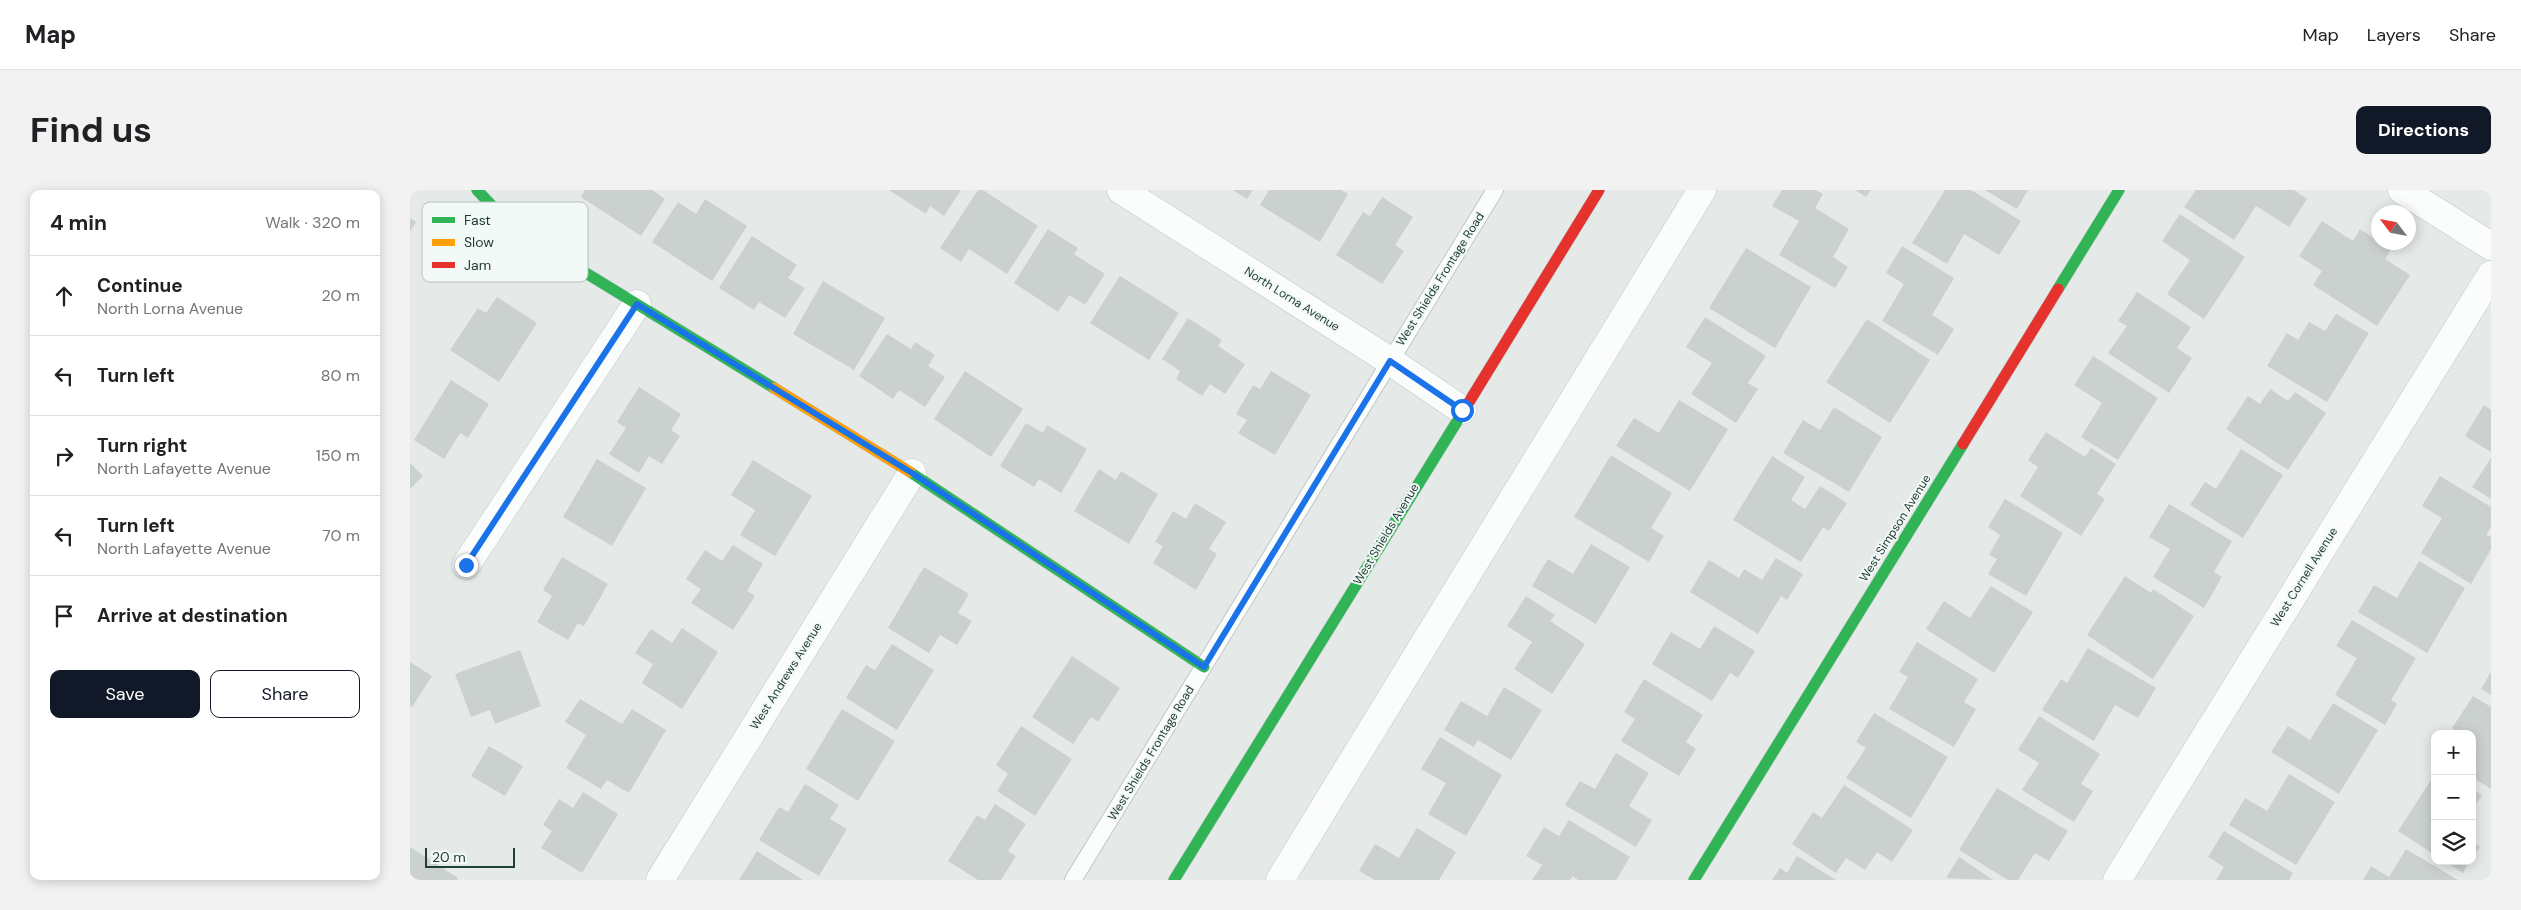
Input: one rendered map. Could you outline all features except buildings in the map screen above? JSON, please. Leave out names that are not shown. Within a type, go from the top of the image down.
[{"type":"street","points":[[477,190],[488,202]]},
{"type":"street","name":"North Lorna Avenue","points":[[1121,190],[1390,361],[1462,410]]},
{"type":"street","name":"West Shields Avenue","points":[[1174,880],[1599,190]]},
{"type":"street","points":[[1280,880],[1702,190]]},
{"type":"street","name":"West Simpson Avenue","points":[[1694,880],[2119,190]]},
{"type":"street","points":[[2402,190],[2491,246]]},
{"type":"street","points":[[588,274],[912,473],[1204,667]]},
{"type":"street","name":"West Cornell Avenue","points":[[2117,880],[2491,275]]},
{"type":"street","points":[[466,565],[637,304]]},
{"type":"street","name":"West Andrews Avenue","points":[[660,880],[912,473]]},
{"type":"lane","name":"West Shields Frontage Road","points":[[1074,880],[1495,190]]},
{"type":"traffic: fast","points":[[477,190],[488,202]]},
{"type":"traffic: fast","points":[[2058,289],[2119,190]]},
{"type":"traffic: fast","points":[[588,274],[774,388]]},
{"type":"traffic: fast","points":[[1174,880],[1469,402]]},
{"type":"traffic: fast","points":[[1694,880],[1963,444]]},
{"type":"traffic: fast","points":[[910,472],[1204,667]]},
{"type":"traffic: slow","points":[[774,388],[910,472]]},
{"type":"traffic: jam","points":[[1469,402],[1599,190]]},
{"type":"traffic: jam","points":[[1963,444],[2058,289]]},
{"type":"route","points":[[466,565],[637,304],[912,473],[1204,667],[1390,361],[1462,410]]}]
